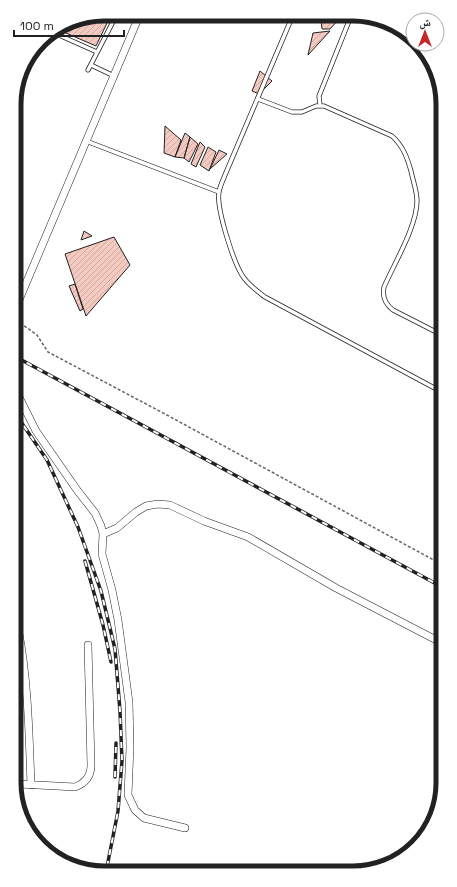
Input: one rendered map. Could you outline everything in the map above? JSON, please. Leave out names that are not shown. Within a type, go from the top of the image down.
[{"type":"street","points":[[21,295],[137,21]]},
{"type":"street","points":[[21,401],[43,441],[99,519],[103,534],[102,554],[117,612],[129,702],[130,747],[128,795],[134,810],[141,816],[185,828]]},
{"type":"street","points":[[103,534],[117,528],[136,512],[146,506],[158,504],[170,505],[204,521],[248,537],[336,588],[436,640]]},
{"type":"street","points":[[21,784],[75,787],[81,785],[89,776],[91,765],[88,645]]},
{"type":"street","points":[[21,647],[28,696],[31,785]]},
{"type":"lane","points":[[88,70],[112,21]]},
{"type":"lane","points":[[290,21],[219,192],[220,209],[234,261],[238,270],[250,285],[265,297],[436,389]]},
{"type":"lane","points":[[320,106],[319,96],[349,21]]},
{"type":"lane","points":[[58,35],[97,52]]},
{"type":"lane","points":[[91,65],[114,76]]},
{"type":"lane","points":[[258,98],[292,112],[302,112],[312,107],[328,107],[392,136],[398,143],[406,155],[416,194],[416,208],[411,229],[384,287],[383,296],[386,304],[393,310],[436,332]]},
{"type":"lane","points":[[86,141],[219,192]]},
{"type":"path","points":[[21,324],[37,335],[48,352],[172,417],[436,561]]},
{"type":"building","points":[[108,21],[96,46],[63,32],[77,25]]},
{"type":"building","points":[[321,21],[337,21],[330,29],[322,29]]},
{"type":"building","points":[[330,31],[308,55],[313,33]]},
{"type":"building","points":[[260,71],[272,81],[259,94],[252,91]]},
{"type":"building","points":[[165,126],[181,140],[175,157],[164,153]]},
{"type":"building","points":[[185,133],[190,137],[184,158],[175,157]]},
{"type":"building","points":[[190,137],[198,144],[189,162],[184,158]]},
{"type":"building","points":[[200,142],[205,147],[196,167],[191,164]]},
{"type":"building","points":[[208,147],[216,152],[209,171],[200,165]]},
{"type":"building","points":[[219,150],[227,154],[210,169]]},
{"type":"building","points":[[84,231],[92,236],[81,240]]},
{"type":"building","points":[[114,237],[130,265],[86,316],[65,254]]},
{"type":"building","points":[[75,284],[83,309],[80,311],[69,286]]},
{"type":"railway","points":[[21,360],[436,584]]},
{"type":"railway","points":[[21,422],[47,460],[78,527],[101,591],[115,649],[122,761],[118,811],[107,866]]},
{"type":"railway","points":[[85,561],[103,625],[111,662]]},
{"type":"railway","points":[[115,777],[116,743]]}]
